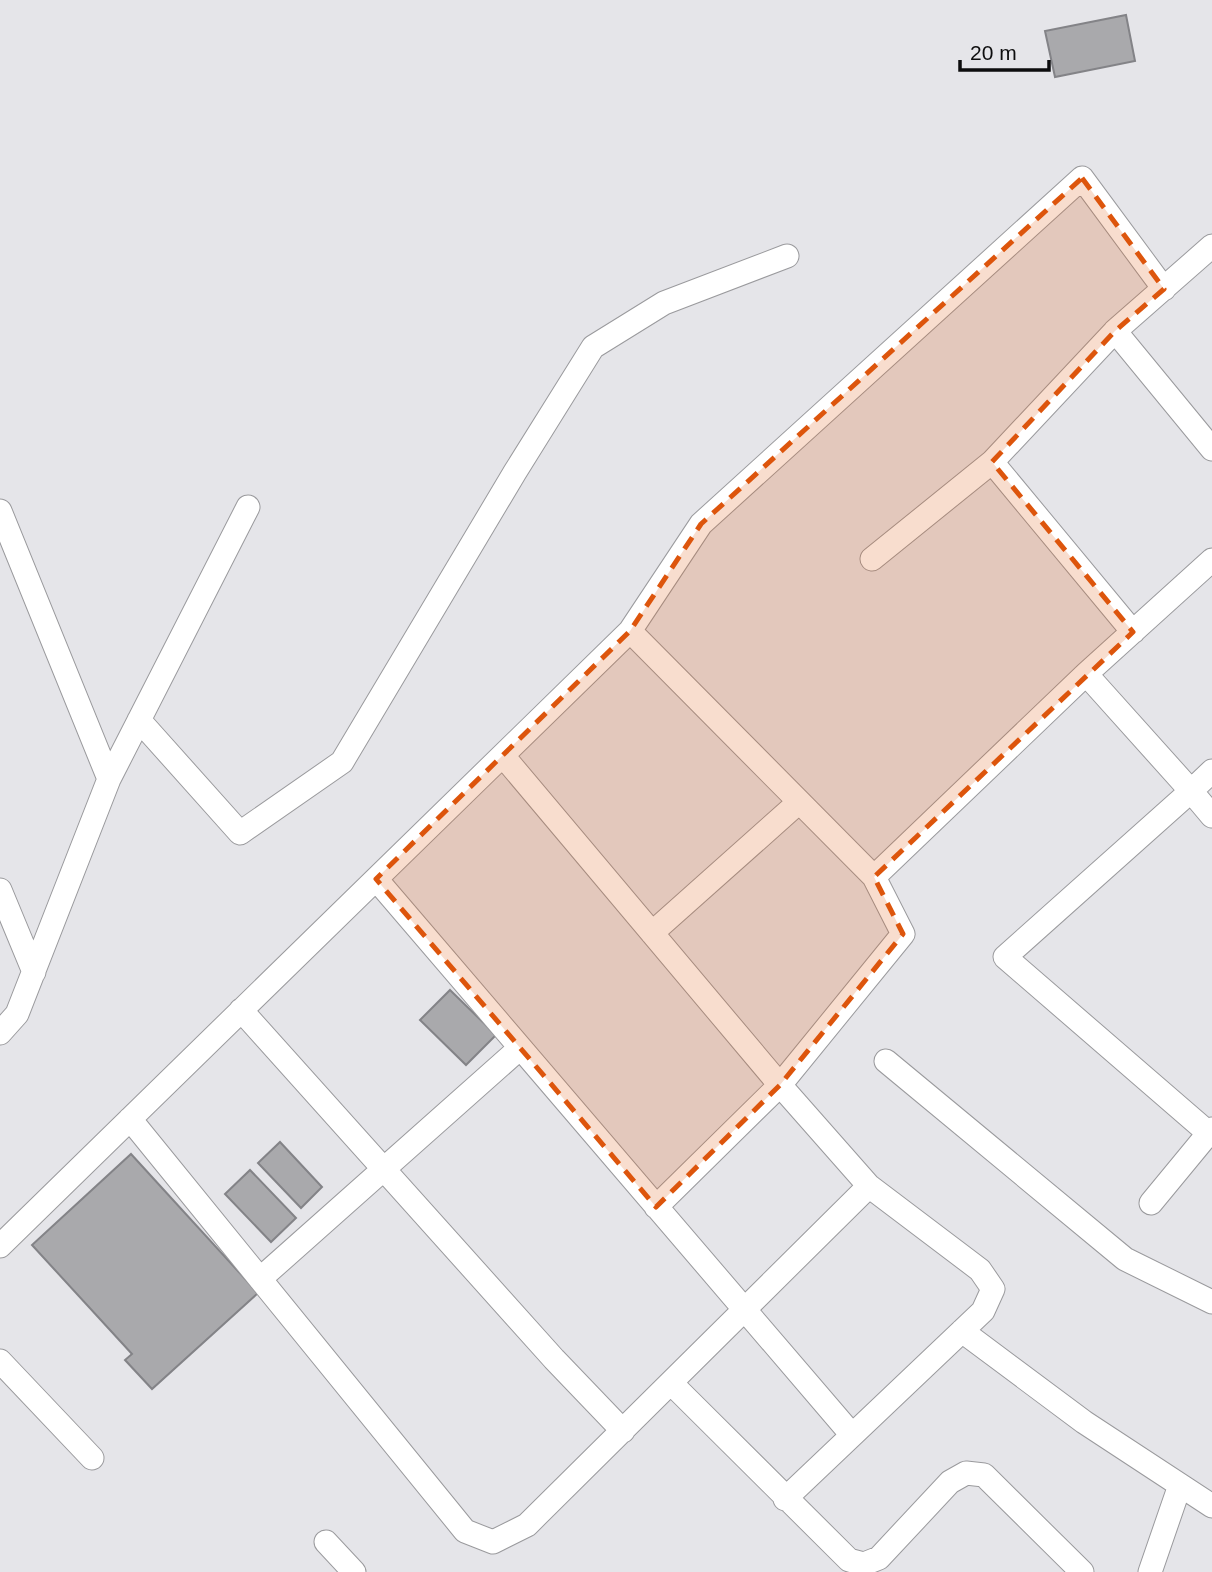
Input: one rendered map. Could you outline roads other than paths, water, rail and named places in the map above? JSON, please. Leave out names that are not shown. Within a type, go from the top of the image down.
[{"type":"street","points":[[0,1246],[504,757],[630,631],[701,524],[1082,178],[1164,289]]},
{"type":"street","points":[[872,559],[992,462],[1115,331],[1212,246]]},
{"type":"street","points":[[139,720],[240,832],[342,762],[593,347],[664,303],[788,256]]},
{"type":"street","points":[[1115,331],[1212,449]]},
{"type":"street","points":[[992,462],[1133,632]]},
{"type":"street","points":[[0,1032],[17,1014],[109,779],[247,507]]},
{"type":"street","points":[[1,514],[109,779]]},
{"type":"street","points":[[874,877],[1086,674],[1212,560]]},
{"type":"street","points":[[630,631],[874,877],[903,934],[780,1085],[656,1207]]},
{"type":"street","points":[[1086,674],[1212,816]]},
{"type":"street","points":[[504,757],[780,1085],[869,1186],[980,1270],[993,1289],[983,1311],[785,1499]]},
{"type":"street","points":[[1151,1203],[1211,1133],[1006,957],[1212,771]]},
{"type":"street","points":[[652,933],[799,802]]},
{"type":"street","points":[[376,879],[852,1435]]},
{"type":"street","points":[[0,890],[34,972]]},
{"type":"street","points":[[241,1010],[554,1359],[623,1431]]},
{"type":"street","points":[[260,1279],[520,1048]]},
{"type":"street","points":[[886,1061],[1125,1259],[1212,1302]]},
{"type":"street","points":[[130,1119],[465,1531],[493,1542],[527,1525],[869,1186]]},
{"type":"street","points":[[962,1331],[1084,1422],[1212,1506]]},
{"type":"street","points":[[0,1361],[92,1458]]},
{"type":"street","points":[[671,1383],[849,1560],[864,1564],[878,1558],[950,1482],[966,1473],[984,1475],[1082,1572]]},
{"type":"street","points":[[1150,1572],[1180,1485]]},
{"type":"street","points":[[326,1542],[354,1572]]}]
